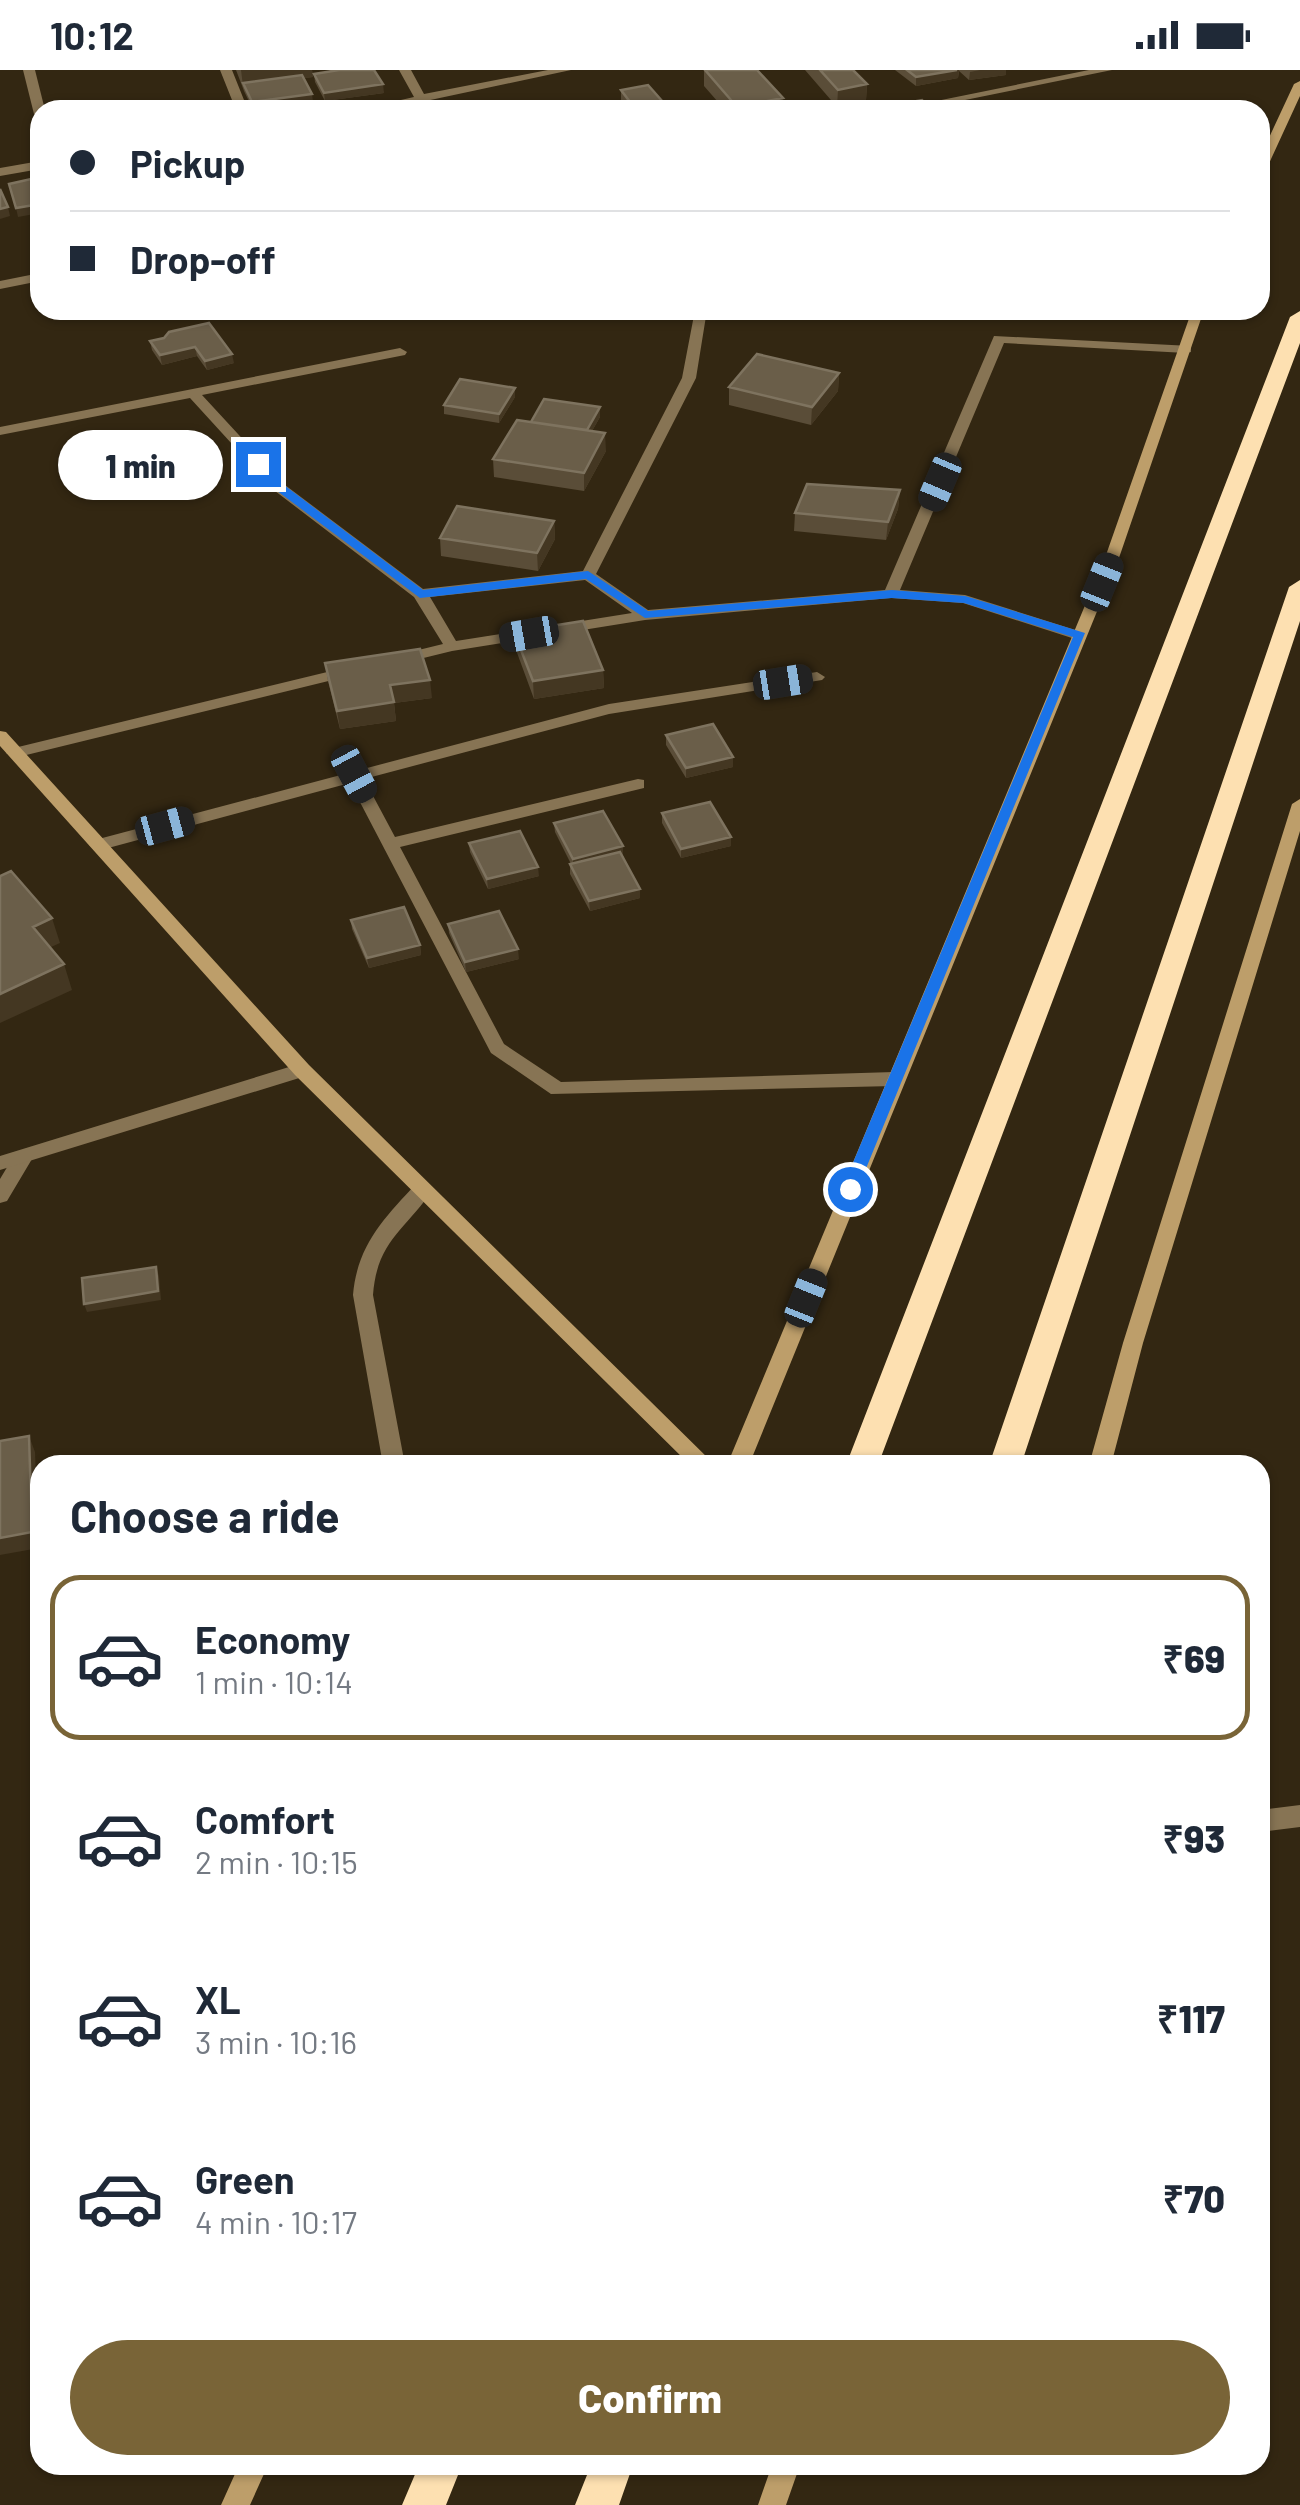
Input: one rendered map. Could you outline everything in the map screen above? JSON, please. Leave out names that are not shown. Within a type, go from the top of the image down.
[{"type":"highway","points":[[866,1455],[1300,318]]},
{"type":"highway","points":[[1008,1455],[1300,587]]},
{"type":"highway","points":[[424,2505],[438,2475]]},
{"type":"highway","points":[[597,2505],[608,2475]]},
{"type":"main road","points":[[1270,148],[1300,84]]},
{"type":"main road","points":[[742,1455],[1080,636],[1195,320]]},
{"type":"main road","points":[[0,736],[302,1070],[694,1455]]},
{"type":"main road","points":[[1103,1455],[1133,1343],[1300,806]]},
{"type":"main road","points":[[234,2505],[249,2475]]},
{"type":"main road","points":[[772,2505],[782,2475]]},
{"type":"street","points":[[28,70],[36,100]]},
{"type":"street","points":[[226,70],[238,100]]},
{"type":"street","points":[[405,70],[421,98]]},
{"type":"street","points":[[411,100],[565,70]]},
{"type":"street","points":[[950,100],[1106,70]]},
{"type":"street","points":[[0,172],[30,167]]},
{"type":"street","points":[[0,285],[30,279]]},
{"type":"street","points":[[588,575],[689,378],[698,320]]},
{"type":"street","points":[[892,594],[1000,340],[1186,349]]},
{"type":"street","points":[[0,430],[400,352]]},
{"type":"street","points":[[194,393],[280,488],[420,594],[452,646]]},
{"type":"street","points":[[420,594],[588,575],[645,615]]},
{"type":"street","points":[[14,753],[452,646],[645,615],[892,594],[965,599],[1080,636]]},
{"type":"street","points":[[97,845],[608,708],[818,677]]},
{"type":"street","points":[[354,774],[497,1048],[558,1089],[894,1079]]},
{"type":"street","points":[[390,844],[638,784]]},
{"type":"street","points":[[0,1163],[302,1070]]},
{"type":"street","points":[[0,1196],[22,1159]]},
{"type":"street","points":[[392,1455],[362,1295],[363,1268],[372,1247],[423,1189]]},
{"type":"street","points":[[1270,1820],[1300,1816]]},
{"type":"building","points":[[374,70],[383,84],[324,93],[314,74]]},
{"type":"building","points":[[705,70],[757,70],[783,98],[773,100],[731,100]]},
{"type":"building","points":[[820,70],[853,70],[867,84],[838,90]]},
{"type":"building","points":[[907,70],[957,70],[916,77]]},
{"type":"building","points":[[302,75],[312,94],[251,100],[243,83]]},
{"type":"building","points":[[648,85],[661,100],[628,100],[621,90]]},
{"type":"building","points":[[30,179],[30,206],[16,208],[9,184]]},
{"type":"building","points":[[0,189],[8,207],[0,209]]},
{"type":"building","points":[[209,323],[232,354],[205,361],[195,347],[160,355],[150,341],[164,338],[169,332]]},
{"type":"building","points":[[757,354],[839,373],[812,407],[729,387]]},
{"type":"building","points":[[460,379],[515,388],[499,414],[444,405]]},
{"type":"building","points":[[544,399],[600,407],[587,430],[531,422]]},
{"type":"building","points":[[517,420],[605,433],[584,473],[493,459]]},
{"type":"building","points":[[807,484],[900,490],[888,522],[795,513]]},
{"type":"building","points":[[457,506],[554,521],[537,553],[440,538]]},
{"type":"building","points":[[583,621],[603,670],[533,681],[514,632]]},
{"type":"building","points":[[420,649],[430,680],[390,685],[394,702],[337,711],[325,663]]},
{"type":"building","points":[[713,724],[733,757],[686,768],[666,735]]},
{"type":"building","points":[[710,802],[731,837],[681,849],[662,813]]},
{"type":"building","points":[[603,811],[623,846],[573,859],[554,823]]},
{"type":"building","points":[[520,831],[538,867],[487,879],[469,843]]},
{"type":"building","points":[[620,852],[640,889],[589,901],[570,864]]},
{"type":"building","points":[[11,871],[52,918],[33,927],[64,964],[0,994],[0,876]]},
{"type":"building","points":[[404,907],[420,945],[367,958],[351,920]]},
{"type":"building","points":[[499,911],[518,949],[465,962],[448,924]]},
{"type":"building","points":[[156,1267],[158,1291],[84,1304],[82,1278]]},
{"type":"building","points":[[29,1436],[30,1532],[0,1538],[0,1441]]},
{"type":"route","points":[[258,464],[280,488],[420,594],[588,575],[645,615],[892,594],[965,599],[1080,636],[850,1189]]}]
